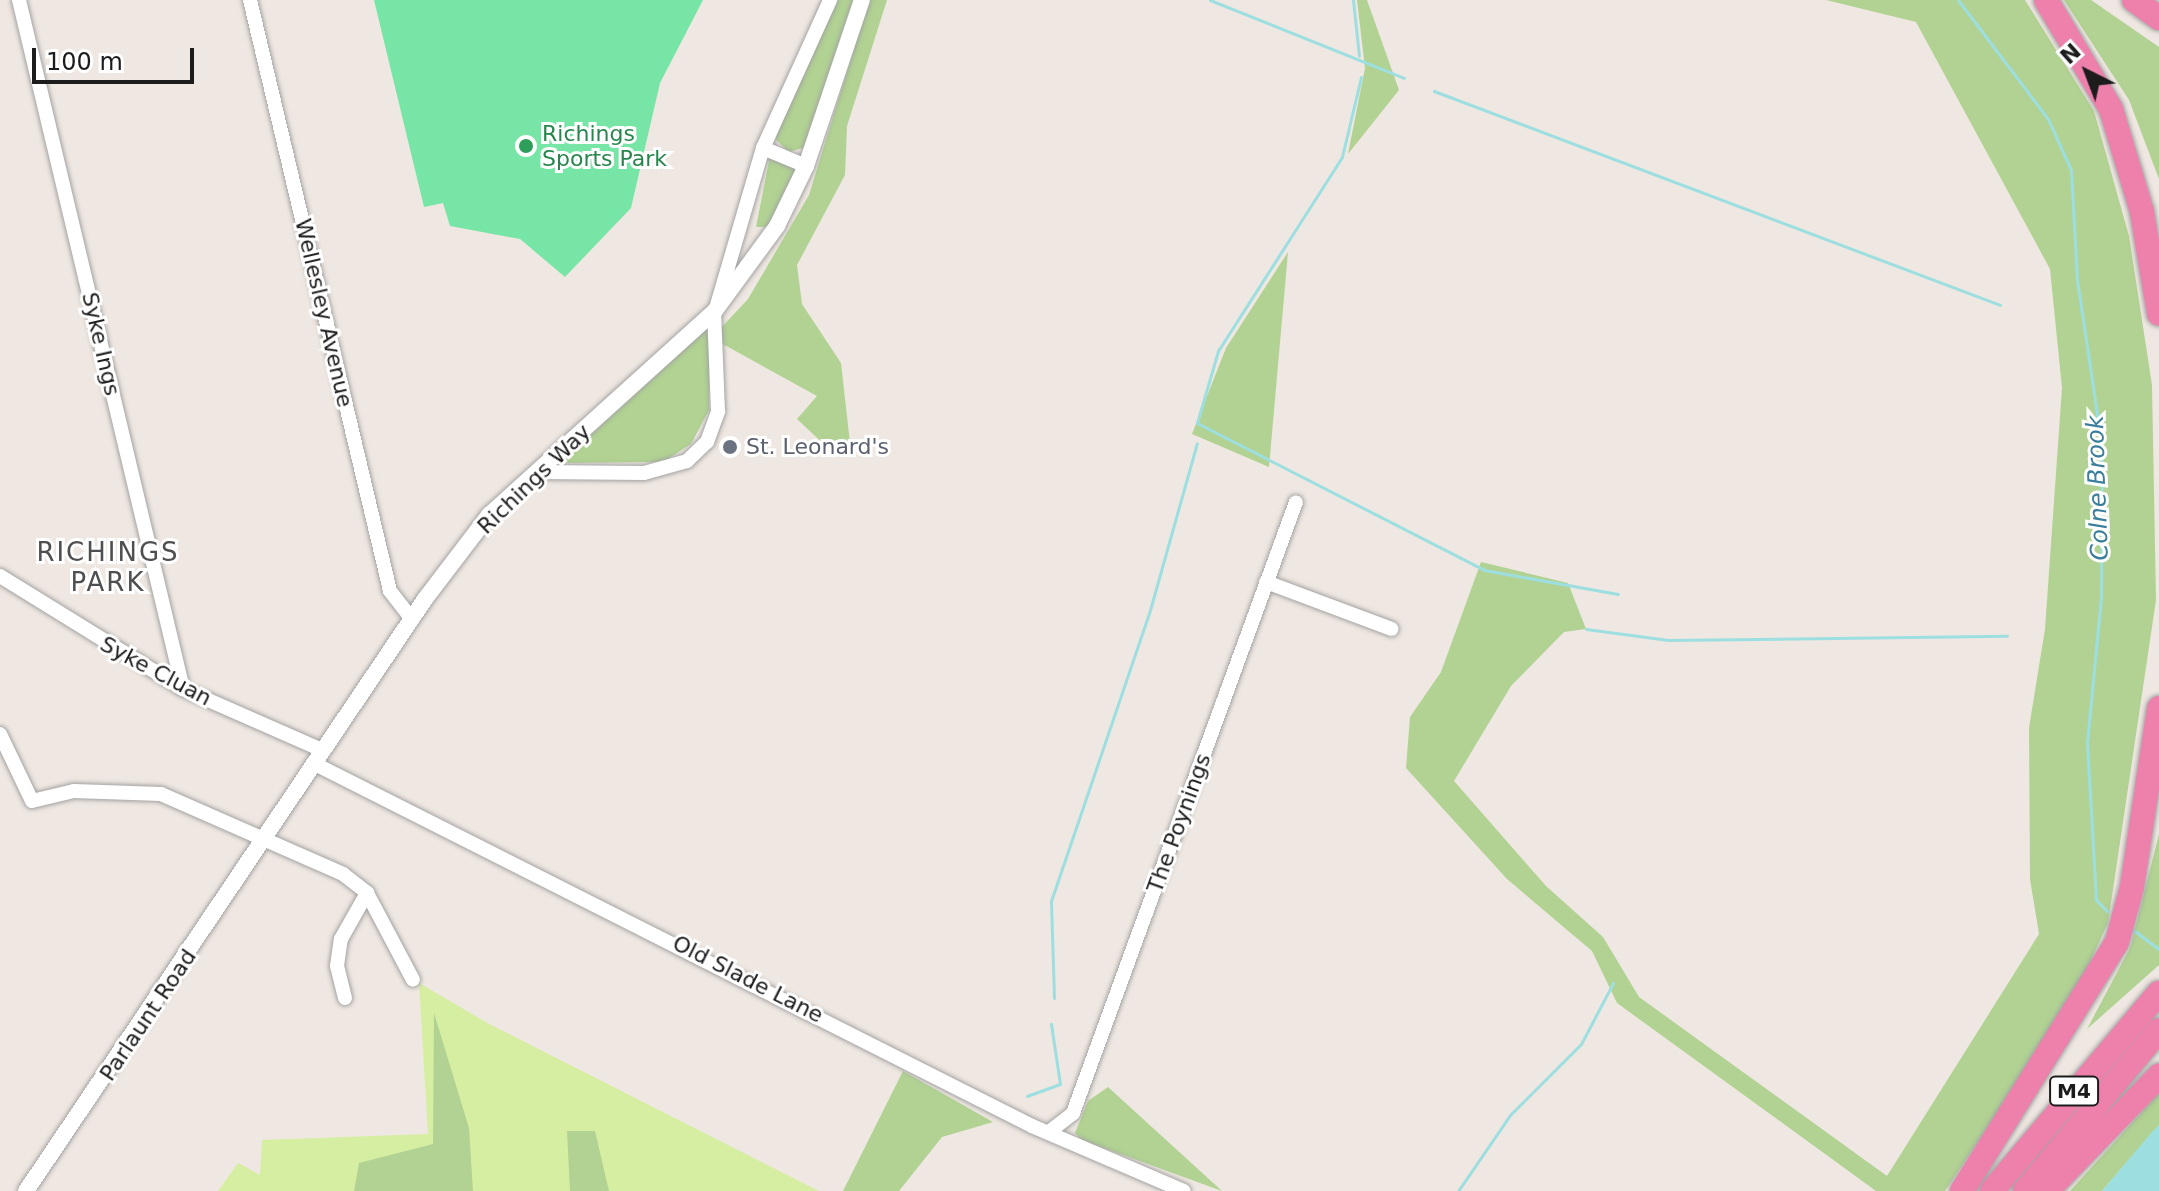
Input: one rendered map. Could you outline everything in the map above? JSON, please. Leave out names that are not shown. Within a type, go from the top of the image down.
[{"type":"highway","points":[[2046,0],[2101,86],[2159,254]]},
{"type":"highway","points":[[2134,0],[2159,18]]},
{"type":"highway","points":[[2142,212],[2159,314]]},
{"type":"highway","points":[[1962,1191],[2103,971],[2130,898],[2147,805],[2159,708]]},
{"type":"highway","points":[[2147,805],[2159,763]]},
{"type":"highway","name":"M4","points":[[1992,1191],[2159,993]]},
{"type":"highway","name":"M4","points":[[2025,1191],[2159,1030]]},
{"type":"highway","points":[[2047,1191],[2159,1076]]},
{"type":"street","name":"Syke Ings","points":[[19,0],[183,689]]},
{"type":"street","name":"Wellesley Avenue","points":[[250,0],[390,591],[412,619]]},
{"type":"street","points":[[537,472],[644,473],[687,461],[707,442],[718,411],[715,310],[763,148],[830,0]]},
{"type":"street","name":"Richings Way","points":[[318,756],[412,619],[489,515],[715,310],[777,226],[806,166],[862,0]]},
{"type":"street","points":[[763,148],[806,166]]},
{"type":"street","name":"The Poynings","points":[[1049,1132],[1073,1113],[1296,502]]},
{"type":"street","name":"Syke Cluan","points":[[0,576],[183,689],[318,756]]},
{"type":"street","points":[[1266,582],[1392,629]]},
{"type":"street","points":[[0,734],[32,801],[74,791],[161,794],[264,836],[367,893],[413,980]]},
{"type":"street","name":"Old Slade Lane","points":[[318,756],[1049,1132],[1184,1191]]},
{"type":"street","name":"Parlaunt Road","points":[[26,1191],[318,756]]},
{"type":"street","points":[[345,998],[337,966],[341,939],[367,893]]},
{"type":"green space","name":"Richings Sports Park","points":[[374,0],[703,0],[660,83],[631,208],[565,277],[520,239],[450,226],[443,203],[424,207]]},
{"type":"green space","points":[[838,0],[858,0],[806,147],[789,152],[774,138]]},
{"type":"green space","points":[[869,0],[887,0],[847,126],[845,175],[797,265],[802,304],[841,363],[850,443],[832,452],[797,419],[817,396],[721,343],[719,330],[748,299],[809,195]]},
{"type":"green space","points":[[1357,0],[1367,0],[1399,90],[1348,154],[1365,68]]},
{"type":"green space","points":[[1826,0],[2025,0],[2094,111],[2129,236],[2152,385],[2156,600],[2108,923],[2074,997],[1945,1191],[1876,1191],[1617,1003],[1592,951],[1507,879],[1406,768],[1410,717],[1441,672],[1481,562],[1568,583],[1586,629],[1564,632],[1511,686],[1454,781],[1546,886],[1603,937],[1639,997],[1887,1176],[2039,934],[2030,879],[2029,728],[2045,629],[2062,388],[2050,269],[1916,22]]},
{"type":"green space","points":[[2064,0],[2091,0],[2159,47],[2159,179],[2129,100]]},
{"type":"green space","points":[[770,156],[798,167],[770,227],[756,227]]},
{"type":"green space","points":[[1288,252],[1269,467],[1192,434],[1226,348]]},
{"type":"green space","points":[[709,327],[709,410],[691,444],[663,462],[560,463]]},
{"type":"green space","points":[[2159,834],[2159,965],[2087,1029],[2130,948]]},
{"type":"green space","points":[[419,983],[491,1025],[819,1191],[218,1191],[238,1163],[260,1175],[262,1140],[428,1134]]},
{"type":"green space","points":[[434,1013],[469,1128],[473,1191],[354,1191],[359,1163],[433,1144]]},
{"type":"green space","points":[[903,1071],[993,1122],[942,1137],[899,1191],[843,1191]]},
{"type":"green space","points":[[1108,1087],[1222,1191],[1082,1140],[1075,1133],[1088,1101]]},
{"type":"green space","points":[[2159,1093],[2159,1125],[2102,1191],[2070,1191]]},
{"type":"green space","points":[[567,1131],[595,1131],[609,1191],[570,1191]]},
{"type":"water","points":[[2159,1125],[2159,1191],[2102,1191],[2152,1132]]},
{"type":"waterway","points":[[1210,0],[1404,78]]},
{"type":"waterway","points":[[1353,0],[1359,56]]},
{"type":"waterway","name":"Colne Brook","points":[[1958,0],[2048,119],[2071,170],[2077,280],[2102,448],[2101,597],[2087,743],[2096,900],[2107,911]]},
{"type":"waterway","points":[[1361,77],[1342,157],[1218,351],[1197,423],[1484,570],[1618,594]]},
{"type":"waterway","points":[[1434,91],[2000,305]]},
{"type":"waterway","points":[[1054,998],[1051,901],[1150,610],[1197,443]]},
{"type":"waterway","points":[[1586,629],[1668,640],[2007,636]]},
{"type":"waterway","name":"Colne Brook","points":[[2132,929],[2159,949]]},
{"type":"waterway","points":[[1458,1191],[1510,1115],[1581,1044],[1613,983]]},
{"type":"waterway","points":[[1027,1096],[1060,1084],[1051,1024]]},
{"type":"place","name":"Richings Sports Park","points":[[526,146]]},
{"type":"place","name":"St. Leonard's","points":[[730,447]]},
{"type":"district","name":"RICHINGS PARK","points":[[108,568]]}]
